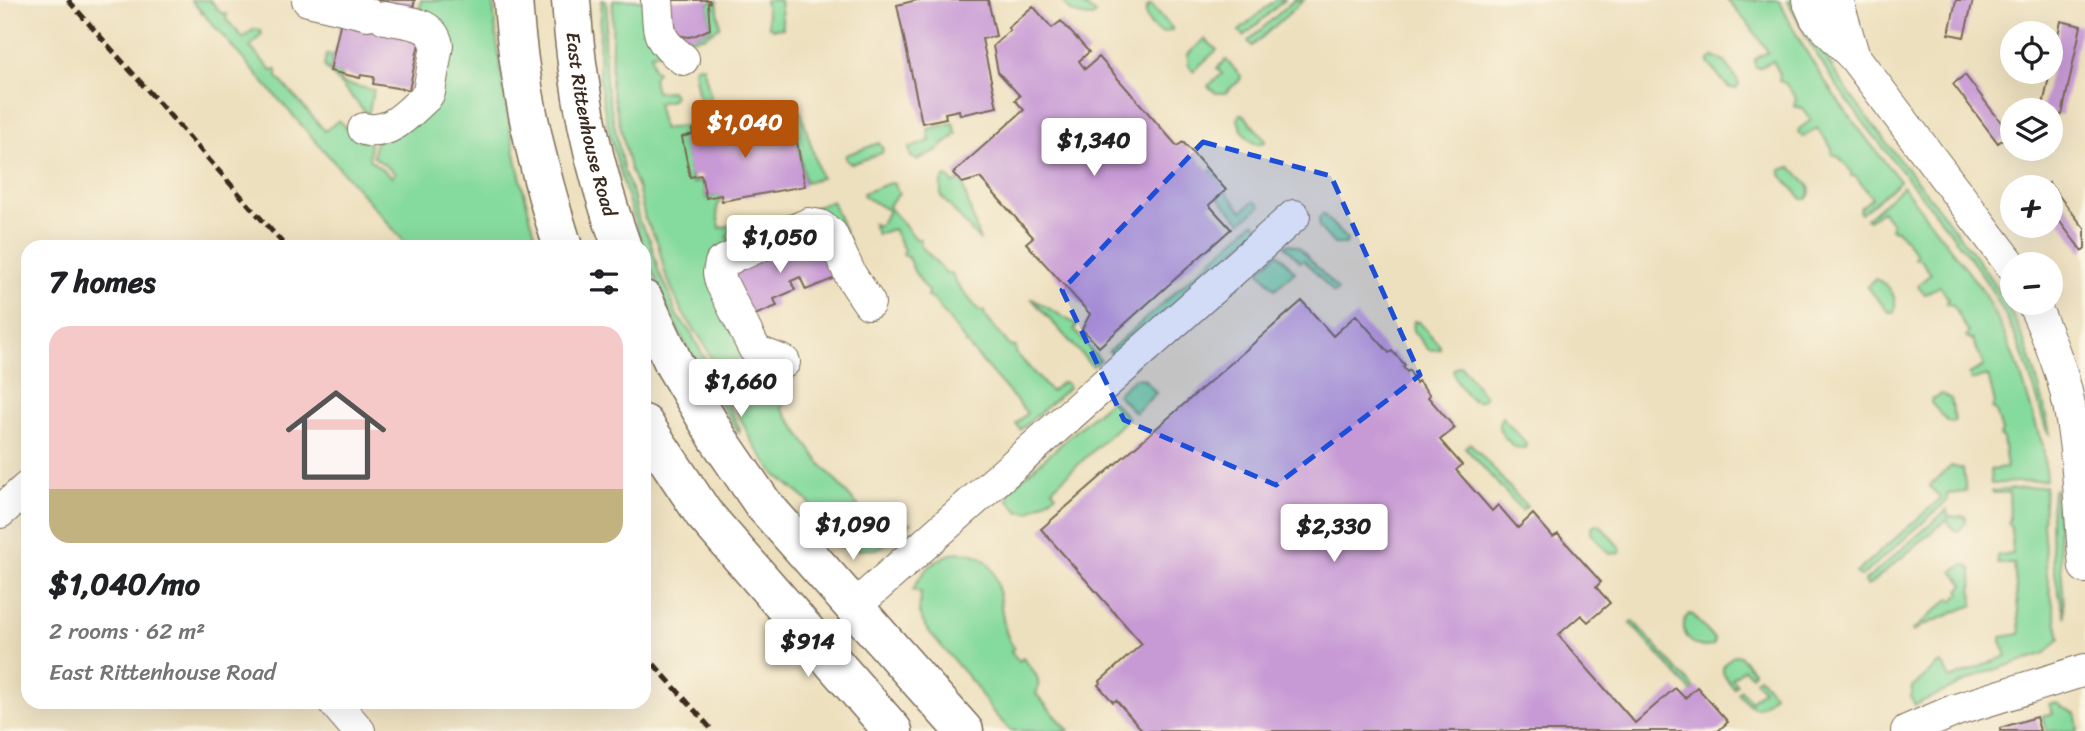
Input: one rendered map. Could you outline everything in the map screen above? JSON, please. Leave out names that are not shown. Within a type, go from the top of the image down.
[{"type":"main road","points":[[513,0],[515,43],[529,121],[546,196],[561,240]]},
{"type":"main road","points":[[545,0],[549,46],[580,82]]},
{"type":"main road","name":"East Rittenhouse Road","points":[[571,0],[584,111],[608,207],[620,240]]},
{"type":"main road","points":[[651,315],[675,366],[719,440],[763,504],[964,731]]},
{"type":"main road","points":[[651,435],[703,513],[893,731]]},
{"type":"main road","points":[[677,474],[709,483],[766,554],[816,609],[827,614],[854,607]]},
{"type":"street","points":[[307,0],[425,27],[436,37],[438,45],[426,97],[388,128],[377,132],[364,129]]},
{"type":"street","points":[[657,0],[660,39],[683,59]]},
{"type":"street","points":[[1808,0],[1816,18],[1855,58],[2001,252]]},
{"type":"street","points":[[1837,0],[1855,58]]},
{"type":"street","points":[[854,607],[1294,216]]},
{"type":"street","points":[[784,362],[754,348],[719,277],[721,263],[809,224],[820,226],[831,234],[851,276],[869,303]]},
{"type":"street","points":[[2039,315],[2062,375],[2073,429],[2085,567]]},
{"type":"street","points":[[0,512],[21,493]]},
{"type":"street","points":[[1907,731],[1956,710],[2085,670]]},
{"type":"street","points":[[340,709],[359,731]]},
{"type":"highlighted area","points":[[1203,142],[1331,176],[1420,375],[1276,485],[1124,420],[1062,290]]},
{"type":"green space","points":[[191,0],[210,0],[221,13],[227,14],[226,19],[243,38],[254,29],[260,30],[262,34],[250,47],[272,71],[277,70],[277,77],[325,131],[339,120],[354,137],[370,143],[369,159],[392,177],[395,173],[373,156],[375,143],[427,103],[419,13],[421,0],[493,0],[509,125],[537,240],[403,240]]},
{"type":"green space","points":[[602,0],[606,0],[606,85],[624,172],[633,194],[639,221],[650,240],[642,240],[610,135],[601,91],[599,50]]},
{"type":"green space","points":[[613,0],[650,0],[666,51],[651,54],[653,69],[657,72],[653,78],[656,92],[671,91],[674,96],[672,100],[657,103],[663,129],[685,126],[688,135],[683,137],[690,177],[693,183],[703,181],[706,198],[721,195],[717,209],[720,228],[733,225],[727,238],[740,243],[748,223],[788,217],[832,201],[850,244],[723,255],[777,371],[766,379],[784,404],[781,407],[820,463],[872,522],[911,523],[877,549],[859,550],[840,546],[827,536],[808,501],[775,474],[752,442],[704,343],[682,312],[665,273],[658,243],[645,219],[639,191],[630,169],[611,85]]},
{"type":"green space","points":[[765,0],[780,0],[783,28],[769,27]]},
{"type":"green space","points":[[1062,0],[1076,0],[1096,14],[1093,17],[1079,15],[1071,11]]},
{"type":"green space","points":[[1275,0],[1284,0],[1244,36],[1239,31]]},
{"type":"green space","points":[[1294,0],[1304,0],[1252,46],[1248,41]]},
{"type":"green space","points":[[1727,0],[1779,0],[1819,72],[1900,181],[1861,214],[1860,208],[1872,198],[1856,177],[1851,176],[1851,171],[1838,156],[1832,154],[1832,148],[1817,128],[1803,137],[1798,132],[1811,120],[1802,108],[1794,106],[1796,98],[1785,83],[1779,81],[1780,74],[1773,61],[1756,67],[1755,59],[1768,52]]},
{"type":"green space","points":[[1788,0],[1795,0],[1845,88],[1985,270],[2000,294],[2000,305],[1963,249],[1838,88]]},
{"type":"green space","points":[[717,1],[720,27],[703,37],[686,39],[671,35],[694,35],[710,29],[708,3]]},
{"type":"green space","points":[[1149,5],[1152,5],[1172,30],[1163,33],[1151,25],[1146,13]]},
{"type":"green space","points":[[1205,39],[1217,50],[1193,71],[1188,64],[1188,54]]},
{"type":"green space","points":[[327,54],[333,55],[330,71],[342,74],[340,83],[374,90],[368,115],[324,66]]},
{"type":"green space","points":[[1713,57],[1725,61],[1738,82],[1736,89],[1728,87],[1709,64]]},
{"type":"green space","points":[[1226,60],[1241,76],[1240,80],[1225,93],[1216,93],[1208,86],[1222,74],[1217,68]]},
{"type":"green space","points":[[703,66],[711,98],[704,103],[699,99],[694,70],[695,67]]},
{"type":"green space","points":[[797,112],[801,112],[821,178],[805,182],[793,120],[790,120]]},
{"type":"green space","points":[[1240,114],[1244,115],[1265,142],[1257,144],[1247,137],[1240,125]]},
{"type":"green space","points":[[953,123],[957,134],[936,151],[917,160],[911,157],[909,148],[930,141],[928,129]]},
{"type":"green space","points":[[879,143],[883,149],[882,153],[851,164],[845,158],[846,155]]},
{"type":"green space","points":[[1791,167],[1809,186],[1807,199],[1802,199],[1781,175],[1781,170]]},
{"type":"green space","points":[[1212,170],[1242,211],[1254,201],[1261,206],[1241,222],[1203,176]]},
{"type":"green space","points":[[946,176],[954,184],[959,180],[962,183],[980,241],[941,196],[941,183]]},
{"type":"green space","points":[[894,183],[899,194],[888,206],[916,239],[921,239],[920,245],[946,273],[953,274],[954,280],[979,311],[984,311],[985,316],[1010,346],[1016,347],[1016,353],[1051,392],[1062,382],[1069,387],[1020,430],[1016,424],[1027,413],[972,350],[933,299],[927,297],[928,292],[908,257],[903,255],[904,250],[893,229],[877,234],[873,224],[879,226],[889,211],[863,193]]},
{"type":"green space","points":[[1903,186],[1982,290],[2003,331],[2021,375],[2043,445],[2046,480],[1991,484],[1990,470],[2007,468],[2003,438],[2000,436],[2002,432],[1996,411],[1992,408],[1995,403],[1988,376],[1972,380],[1969,374],[1984,366],[1973,340],[1966,338],[1968,332],[1953,305],[1947,304],[1948,298],[1939,286],[1925,294],[1918,287],[1931,274],[1920,259],[1915,259],[1916,253],[1897,230],[1891,229],[1892,223],[1882,211],[1869,220],[1866,219]]},
{"type":"green space","points":[[1323,214],[1347,240],[1346,244],[1334,244],[1319,227],[1319,218]]},
{"type":"green space","points":[[1254,222],[1260,228],[1115,357],[1109,351]]},
{"type":"green space","points":[[651,244],[659,273],[677,316],[691,333],[704,357],[740,429],[739,433],[699,370],[651,267]]},
{"type":"green space","points":[[1290,244],[1299,247],[1338,290],[1334,293],[1304,260],[1300,262],[1285,246]]},
{"type":"green space","points":[[1278,253],[1295,272],[1275,289],[1259,271]]},
{"type":"green space","points":[[1874,279],[1884,283],[1891,291],[1895,301],[1894,312],[1889,312],[1867,287]]},
{"type":"green space","points":[[1031,298],[1077,325],[1074,330],[1100,360],[1093,366],[1090,364]]},
{"type":"green space","points":[[2005,315],[2011,315],[2027,348],[2050,434],[2046,430],[2019,344]]},
{"type":"green space","points":[[1414,321],[1419,322],[1440,349],[1429,350],[1413,331]]},
{"type":"green space","points":[[1461,366],[1485,398],[1476,401],[1467,395],[1453,370]]},
{"type":"green space","points":[[1135,378],[1144,379],[1156,393],[1135,413],[1117,394]]},
{"type":"green space","points":[[1942,394],[1951,399],[1955,420],[1953,423],[1947,421],[1931,403],[1932,399]]},
{"type":"green space","points":[[1111,400],[1128,418],[1052,489],[1056,494],[1029,512],[1019,512],[1008,499],[1010,489]]},
{"type":"green space","points":[[1502,417],[1526,443],[1525,448],[1514,447],[1502,433],[1499,425]]},
{"type":"green space","points":[[1470,443],[1527,507],[1522,511],[1465,447]]},
{"type":"green space","points":[[1951,466],[1963,469],[1966,492],[1947,494],[1947,501],[1861,577],[1856,573],[1941,498],[1930,487]]},
{"type":"green space","points":[[2045,486],[2043,524],[2047,576],[2060,638],[2046,653],[1982,674],[1915,705],[1911,698],[1913,687],[1939,663],[1943,664],[1950,679],[2007,656],[2001,637],[2020,634],[2014,564],[1998,564],[1997,557],[2013,554],[2011,527],[2008,523],[2009,493],[1992,491]]},
{"type":"green space","points":[[2055,489],[2065,617],[2053,554],[2051,522]]},
{"type":"green space","points":[[1947,510],[1948,517],[1966,516],[1966,522],[1959,531],[1946,520],[1868,586],[1864,582]]},
{"type":"green space","points":[[1595,524],[1600,525],[1621,549],[1620,553],[1609,554],[1591,533]]},
{"type":"green space","points":[[958,552],[976,555],[987,562],[994,574],[1007,634],[1014,648],[1011,652],[1019,661],[1023,658],[1033,671],[1038,679],[1036,694],[1069,731],[1011,731],[926,628],[919,613],[921,592],[913,590],[931,565]]},
{"type":"green space","points":[[1963,565],[1972,570],[1973,605],[1913,632],[1950,598],[1953,601],[1961,593],[1959,590],[1964,585],[1953,571]]},
{"type":"green space","points":[[1689,614],[1693,615],[1715,640],[1713,645],[1699,646],[1688,638],[1684,626]]},
{"type":"green space","points":[[1633,621],[1695,689],[1692,692],[1630,623]]},
{"type":"green space","points":[[1735,655],[1740,656],[1754,672],[1751,675],[1744,669],[1732,679],[1737,685],[1734,688],[1726,679],[1723,667]]},
{"type":"green space","points":[[1759,677],[1774,694],[1764,705],[1756,707],[1738,693],[1741,690],[1751,701],[1763,690],[1755,680]]},
{"type":"green space","points":[[2049,704],[2060,704],[2076,714],[2078,731],[2046,731],[2042,716],[2052,713]]},
{"type":"building","points":[[371,0],[415,0],[413,8],[421,34],[409,90],[373,84],[374,77],[361,75],[360,78],[330,71],[342,15]]},
{"type":"building","points":[[665,0],[709,0],[710,29],[689,37],[675,35]]},
{"type":"building","points":[[917,0],[988,0],[996,36],[982,39],[997,107],[960,115],[959,110],[945,113],[946,118],[922,123],[897,5]]},
{"type":"building","points":[[1956,0],[1973,0],[1964,37],[1949,34]]},
{"type":"building","points":[[1033,6],[1052,28],[1061,21],[1089,52],[1079,61],[1085,69],[1099,57],[1177,146],[1183,142],[1226,190],[1209,205],[1231,229],[1099,347],[1082,329],[1090,314],[1026,243],[1033,237],[980,178],[962,183],[953,173],[1024,110],[1015,100],[1020,96],[998,72],[993,46],[1010,30],[1008,28]]},
{"type":"building","points":[[2063,22],[2081,26],[2063,110],[2063,98],[2045,98],[2048,84],[2063,84]]},
{"type":"building","points":[[1965,75],[2000,121],[2000,142],[1998,143],[1953,84]]},
{"type":"building","points":[[793,120],[805,186],[722,201],[721,195],[706,198],[701,175],[690,177],[682,137],[693,134],[692,130],[713,126],[715,134]]},
{"type":"building","points":[[2063,201],[2085,229],[2085,248],[2082,251],[2063,226]]},
{"type":"building","points":[[817,236],[835,278],[806,290],[800,277],[791,281],[795,290],[774,299],[777,306],[745,319],[730,266]]},
{"type":"building","points":[[1302,301],[1333,336],[1356,315],[1389,353],[1392,351],[1405,365],[1403,367],[1407,372],[1409,370],[1416,383],[1418,381],[1455,428],[1440,440],[1462,465],[1456,470],[1492,511],[1498,505],[1518,528],[1533,514],[1553,537],[1558,534],[1601,582],[1596,587],[1610,603],[1588,622],[1581,615],[1558,635],[1635,723],[1675,688],[1685,698],[1697,687],[1728,722],[1718,731],[1143,731],[1116,700],[1113,702],[1098,685],[1100,681],[1142,644],[1041,529]]},
{"type":"building","points":[[2036,717],[2040,731],[2001,731],[2000,728]]},
{"type":"railway","points":[[68,0],[280,240]]},
{"type":"railway","points":[[651,661],[713,731]]}]
